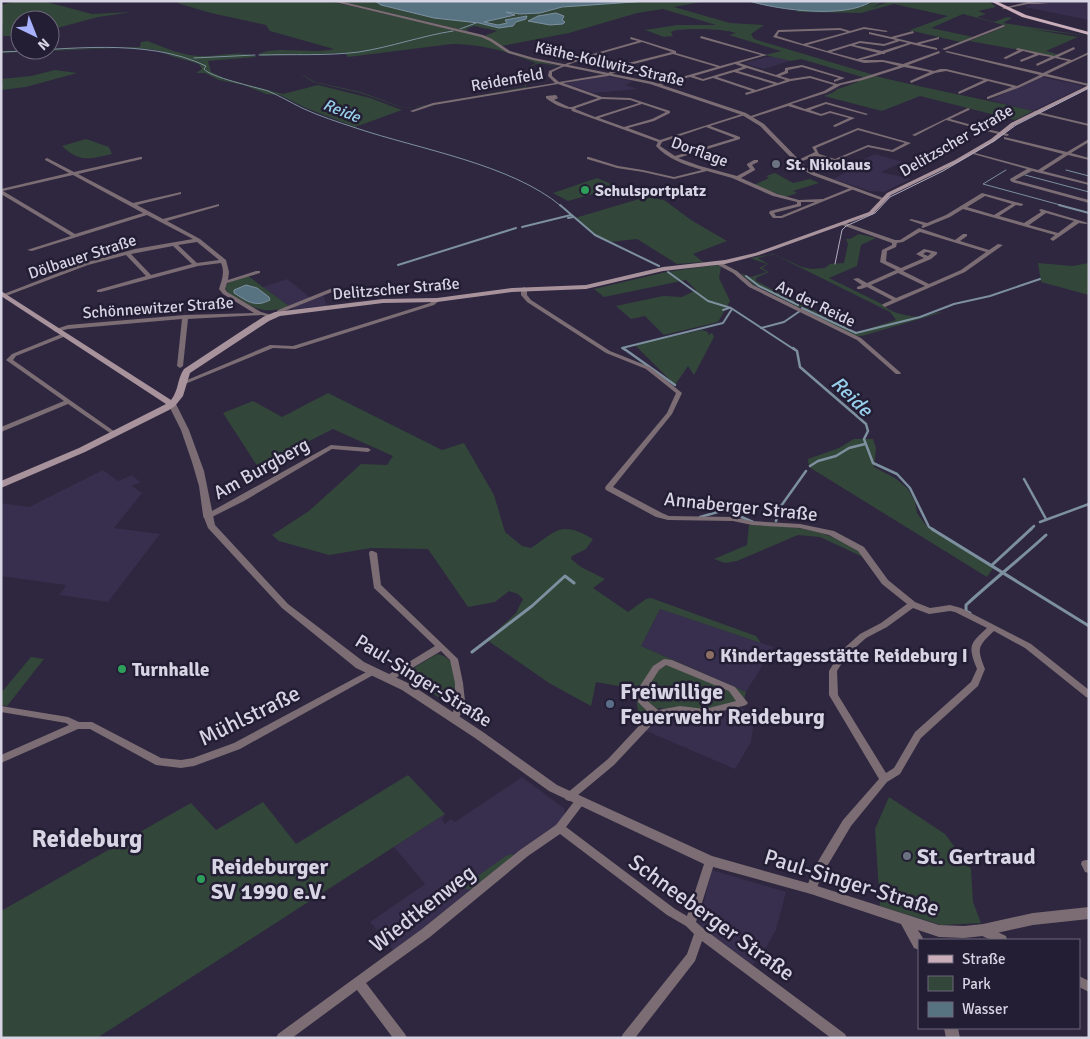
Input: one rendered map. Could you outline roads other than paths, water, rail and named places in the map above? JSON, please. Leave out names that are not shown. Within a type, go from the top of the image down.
[{"type":"main road","points":[[992,1],[1034,20],[1089,34]]},
{"type":"main road","name":"Delitzscher Straße","points":[[1039,113],[1089,86]]},
{"type":"main road","name":"Delitzscher Straße","points":[[884,199],[975,154],[1004,136],[1013,124],[1089,90]]},
{"type":"main road","name":"Delitzscher Straße","points":[[172,404],[180,392],[184,375],[190,368],[275,315],[383,301],[437,300],[524,289],[586,287],[663,269],[718,262],[758,254],[877,215],[884,199],[1004,136]]},
{"type":"main road","points":[[1,485],[115,434],[172,404],[2,293]]},
{"type":"street","name":"Käthe-Kollwitz-Straße","points":[[333,1],[488,38],[504,49],[523,56],[658,86],[744,114],[766,128],[798,161],[814,174],[884,199]]},
{"type":"street","points":[[1004,8],[1028,3],[1047,4]]},
{"type":"street","points":[[750,117],[826,92],[837,85],[905,65],[1004,26]]},
{"type":"street","points":[[803,45],[864,28],[886,31]]},
{"type":"street","points":[[851,32],[840,29],[781,30],[778,31],[775,37],[867,63],[884,61],[934,72]]},
{"type":"street","points":[[780,39],[797,34],[825,33],[822,30]]},
{"type":"street","points":[[858,30],[937,51]]},
{"type":"street","points":[[891,38],[913,32]]},
{"type":"street","points":[[838,35],[860,42],[884,45],[900,41]]},
{"type":"street","points":[[658,86],[765,55],[701,37]]},
{"type":"street","points":[[632,38],[719,68]]},
{"type":"street","points":[[858,61],[938,38]]},
{"type":"street","points":[[602,98],[558,83],[551,79],[550,72],[585,57],[643,41]]},
{"type":"street","points":[[826,52],[860,42]]},
{"type":"street","points":[[827,45],[837,48]]},
{"type":"street","points":[[850,45],[884,53]]},
{"type":"street","points":[[1037,65],[1074,48]]},
{"type":"street","points":[[1017,49],[1072,61]]},
{"type":"street","points":[[946,50],[1089,86]]},
{"type":"street","points":[[1005,58],[1023,50]]},
{"type":"street","name":"Reidenfeld","points":[[412,111],[433,104],[607,75],[629,64],[673,53]]},
{"type":"street","points":[[988,98],[1017,87],[1089,53]]},
{"type":"street","points":[[1021,61],[1038,54]]},
{"type":"street","points":[[734,64],[790,80]]},
{"type":"street","points":[[775,76],[787,72],[786,69],[802,66],[843,78],[828,83]]},
{"type":"street","points":[[689,76],[702,80],[747,68]]},
{"type":"street","points":[[911,82],[934,72],[946,70],[1017,87]]},
{"type":"street","points":[[735,71],[778,84]]},
{"type":"street","points":[[713,77],[756,91]]},
{"type":"street","points":[[746,94],[790,80],[810,77],[837,85]]},
{"type":"street","points":[[958,93],[988,80]]},
{"type":"street","points":[[572,108],[602,98],[622,98],[667,111],[668,114],[623,128]]},
{"type":"street","points":[[551,100],[568,108],[660,141]]},
{"type":"street","points":[[595,118],[644,103]]},
{"type":"street","points":[[806,110],[826,103],[866,114]]},
{"type":"street","points":[[788,105],[829,118],[838,114]]},
{"type":"street","points":[[821,116],[842,107]]},
{"type":"street","points":[[914,135],[968,109]]},
{"type":"street","points":[[830,112],[853,118],[835,126]]},
{"type":"street","points":[[1039,113],[1089,125]]},
{"type":"street","name":"Dorflage","points":[[744,114],[660,141],[658,146],[662,151],[674,158],[707,170],[738,178],[756,188],[788,199],[800,201]]},
{"type":"street","points":[[946,119],[978,128]]},
{"type":"street","points":[[674,158],[739,138],[706,126]]},
{"type":"street","points":[[798,161],[814,154],[835,160],[868,146],[893,151],[909,143],[858,129],[814,148],[817,152],[814,154]]},
{"type":"street","points":[[987,130],[1089,160]]},
{"type":"street","points":[[1039,171],[1087,142]]},
{"type":"street","points":[[975,154],[1089,184]]},
{"type":"street","points":[[1,191],[140,158]]},
{"type":"street","points":[[588,158],[617,168],[643,170],[674,178],[707,170]]},
{"type":"street","points":[[46,159],[198,240],[224,261],[228,276],[222,289],[225,293],[262,314],[275,315],[280,311],[335,289]]},
{"type":"street","name":"Dorflage","points":[[738,178],[753,169],[749,165],[756,161]]},
{"type":"street","points":[[1031,169],[1013,181],[1089,202]]},
{"type":"street","points":[[824,200],[800,201],[799,205],[772,212],[771,214],[775,217],[782,217],[852,189]]},
{"type":"street","points":[[1,191],[75,236]]},
{"type":"street","points":[[133,205],[180,193]]},
{"type":"street","points":[[846,225],[895,242],[984,194],[1019,204],[995,216]]},
{"type":"street","points":[[163,220],[217,205]]},
{"type":"street","points":[[963,207],[1059,234]]},
{"type":"street","points":[[1025,225],[1043,211],[1086,223]]},
{"type":"street","points":[[30,250],[147,213]]},
{"type":"street","points":[[911,220],[926,225]]},
{"type":"street","points":[[1053,239],[1078,221]]},
{"type":"street","points":[[919,230],[990,252]]},
{"type":"street","points":[[955,242],[965,235]]},
{"type":"street","name":"Dölbauer Straße","points":[[2,293],[86,264],[127,253],[198,240]]},
{"type":"street","points":[[895,242],[894,246],[885,250],[883,262],[930,286]]},
{"type":"street","points":[[174,244],[196,265]]},
{"type":"street","points":[[885,305],[963,271],[1000,245]]},
{"type":"street","points":[[127,253],[149,276]]},
{"type":"street","points":[[859,288],[928,258]]},
{"type":"street","points":[[99,291],[149,276],[196,265],[224,261]]},
{"type":"street","name":"An der Reide","points":[[718,262],[735,272],[751,286],[859,339],[898,372]]},
{"type":"street","points":[[226,282],[258,272]]},
{"type":"street","points":[[856,279],[896,300]]},
{"type":"street","name":"Annaberger Straße","points":[[524,289],[524,295],[529,301],[608,352],[648,368],[679,393],[670,413],[609,488],[668,518],[733,519],[752,523],[800,526],[831,533],[861,549],[885,582],[912,604],[929,611],[950,608],[958,610],[993,627],[1028,646],[1089,695]]},
{"type":"street","points":[[183,383],[272,346],[293,348],[432,304],[437,300]]},
{"type":"street","name":"Schönnewitzer Straße","points":[[56,330],[68,327],[185,317],[262,314]]},
{"type":"street","points":[[180,366],[185,317]]},
{"type":"street","points":[[64,335],[14,355],[9,360],[115,434]]},
{"type":"street","points":[[1,430],[68,402]]},
{"type":"street","name":"Paul-Singer-Straße","points":[[172,404],[182,424],[202,480],[207,516],[211,526],[285,606],[360,665],[406,687],[540,779],[569,796],[710,861],[810,889],[939,931],[964,932],[983,930],[1033,919],[1089,913]]},
{"type":"street","name":"Am Burgberg","points":[[207,516],[241,499],[342,441]]},
{"type":"street","name":"Am Burgberg","points":[[331,447],[368,450]]},
{"type":"street","points":[[373,553],[377,586],[454,659],[457,668],[460,701],[457,714],[453,718]]},
{"type":"street","points":[[884,779],[834,695],[833,671],[844,653],[863,636],[912,604]]},
{"type":"street","points":[[904,610],[929,611]]},
{"type":"street","points":[[810,889],[818,871],[847,823],[884,779],[897,771],[918,735],[975,684],[981,669],[975,653],[978,641],[993,627]]},
{"type":"street","points":[[389,678],[441,647]]},
{"type":"street","points":[[569,796],[611,762],[656,714],[680,709],[705,712],[743,703],[732,689],[675,663],[664,662],[656,668],[640,692],[641,700],[656,714]]},
{"type":"street","name":"Mühlstraße","points":[[1,709],[68,720],[77,725],[92,726],[159,762],[181,764],[194,762],[237,746],[372,672]]},
{"type":"street","points":[[1,759],[77,725]]},
{"type":"street","name":"Wiedtkenweg","points":[[282,1038],[426,933],[524,853],[560,828],[580,802]]},
{"type":"street","name":"Schneeberger Straße","points":[[560,828],[671,912],[690,923],[700,933],[841,1038]]},
{"type":"street","points":[[690,923],[710,861]]},
{"type":"street","points":[[906,921],[918,942]]},
{"type":"street","points":[[983,930],[1000,939]]},
{"type":"street","points":[[627,1038],[691,957],[700,933]]},
{"type":"street","points":[[358,982],[401,1038]]},
{"type":"water","points":[[375,1],[648,1],[562,7],[540,13],[520,14],[506,12],[515,15],[484,22],[498,25],[507,23],[505,20],[527,16],[526,19],[516,22],[513,26],[499,28],[479,23],[434,18],[381,5]]},
{"type":"water","points":[[749,1],[872,1],[860,7],[846,10],[812,11],[794,10]]},
{"type":"water","points":[[556,13],[564,16],[562,20],[565,22],[563,24],[550,25],[528,21],[538,16]]},
{"type":"water","points":[[246,285],[257,288],[269,297],[270,300],[255,303],[247,301],[234,293],[234,290]]},
{"type":"waterway","points":[[460,29],[476,23]]},
{"type":"waterway","points":[[259,55],[359,52],[453,31]]},
{"type":"waterway","name":"Reide","points":[[1,52],[105,47],[158,51],[183,57],[206,66],[204,69],[215,75],[268,91],[329,119],[491,168],[540,191],[561,206]]},
{"type":"waterway","points":[[194,58],[255,55]]},
{"type":"waterway","points":[[1006,170],[983,184],[1064,206]]},
{"type":"waterway","points":[[1066,170],[1089,176]]},
{"type":"waterway","points":[[1025,175],[1089,192]]},
{"type":"waterway","name":"Reide","points":[[560,205],[595,235],[659,266]]},
{"type":"waterway","points":[[1059,205],[1089,213]]},
{"type":"waterway","points":[[522,227],[571,215]]},
{"type":"waterway","name":"Reide","points":[[568,218],[573,217]]},
{"type":"waterway","points":[[398,265],[516,228]]},
{"type":"waterway","name":"Reide","points":[[668,272],[708,301],[731,308],[761,328]]},
{"type":"waterway","points":[[746,276],[759,286],[798,305]]},
{"type":"waterway","points":[[802,308],[856,333],[920,317],[954,304],[990,296],[1040,279]]},
{"type":"waterway","name":"Reide","points":[[723,310],[729,308]]},
{"type":"waterway","points":[[625,350],[622,348],[723,323],[732,309]]},
{"type":"waterway","points":[[761,328],[784,322],[800,311]]},
{"type":"waterway","name":"Reide","points":[[761,328],[795,350]]},
{"type":"waterway","points":[[623,348],[675,385]]},
{"type":"waterway","name":"Reide","points":[[793,348],[797,351],[800,367],[866,424],[868,431],[864,439],[873,463],[897,474],[910,488],[929,527],[934,530]]},
{"type":"waterway","points":[[810,466],[818,461],[836,456],[849,448],[865,444]]},
{"type":"waterway","points":[[776,521],[781,506],[806,471]]},
{"type":"waterway","points":[[1024,479],[1046,519]]},
{"type":"waterway","points":[[1040,522],[1089,504]]},
{"type":"waterway","points":[[700,517],[725,510],[753,522]]},
{"type":"waterway","points":[[1031,529],[1034,526]]},
{"type":"waterway","name":"Reide","points":[[932,529],[1003,573]]},
{"type":"waterway","points":[[992,565],[1031,529]]},
{"type":"waterway","points":[[1003,573],[1046,535]]},
{"type":"waterway","points":[[970,613],[966,611],[966,605],[1003,573]]},
{"type":"waterway","name":"Reide","points":[[1003,573],[1089,626]]},
{"type":"waterway","points":[[472,652],[532,606],[565,576],[574,583]]},
{"type":"tunnel","points":[[978,128],[987,130]]},
{"type":"tram line","points":[[835,264],[842,230],[846,226],[875,213],[890,197],[943,171],[994,141],[1016,125],[1089,88]]},
{"type":"place","name":"St. Nikolaus","points":[[776,164]]},
{"type":"place","name":"Schulsportplatz","points":[[585,190]]},
{"type":"place","name":"Kindertagesstätte Reideburg I","points":[[710,655]]},
{"type":"place","name":"Turnhalle","points":[[122,669]]},
{"type":"place","name":"Freiwillige Feuerwehr Reideburg","points":[[610,704]]},
{"type":"place","name":"St. Gertraud","points":[[907,856]]},
{"type":"place","name":"Reideburger SV 1990 e.V.","points":[[201,879]]},
{"type":"district","name":"Reideburg","points":[[87,838]]}]
